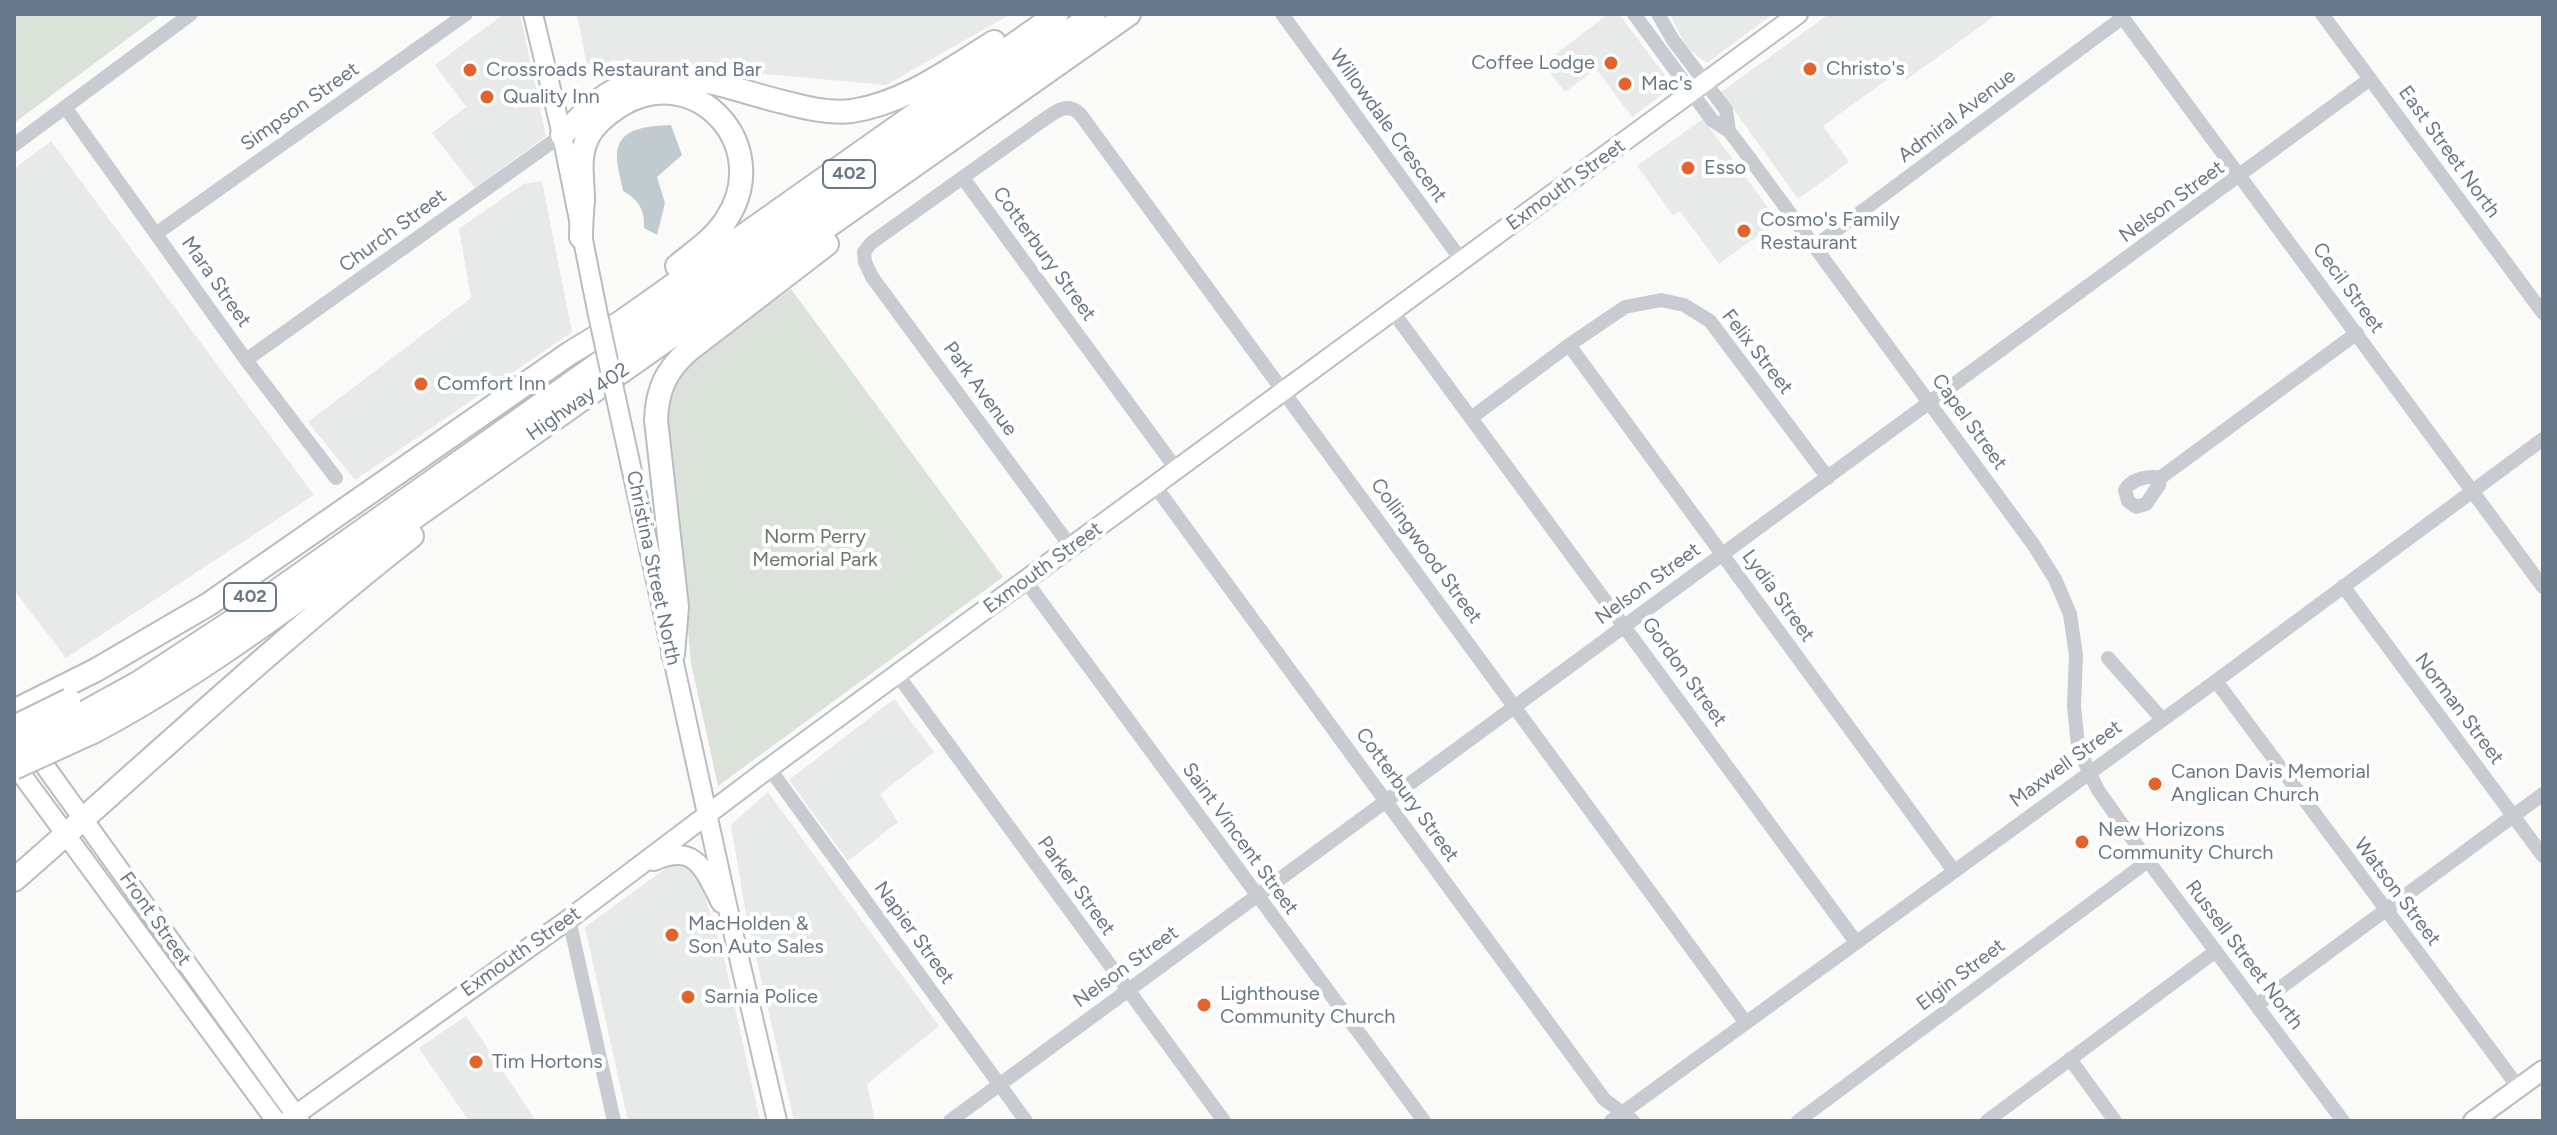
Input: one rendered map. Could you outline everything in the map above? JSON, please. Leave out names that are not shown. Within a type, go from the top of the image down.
[{"type":"highway","points":[[562,135],[598,101],[652,77],[691,78],[829,111],[872,107],[917,89],[1039,14]]},
{"type":"highway","points":[[14,747],[75,709],[313,533],[570,353],[621,322],[1057,14]]},
{"type":"highway","name":"Highway 402","points":[[14,737],[75,709],[237,606],[1076,14]]},
{"type":"highway","points":[[14,725],[75,709],[169,664],[1094,14]]},
{"type":"highway","name":"Highway 402","points":[[75,709],[144,705],[233,647],[1129,14]]},
{"type":"highway","points":[[673,654],[677,607],[656,420],[658,396],[671,367],[877,206],[1142,14]]},
{"type":"highway","points":[[570,353],[725,223],[741,190],[743,175],[738,147],[724,122],[704,105],[674,93],[642,95],[611,112],[592,130],[582,153],[581,237]]},
{"type":"highway","points":[[14,880],[376,565],[589,404],[676,333]]},
{"type":"highway","points":[[14,711],[75,709]]},
{"type":"highway","name":"Highway 402","points":[[14,766],[66,746],[75,709]]},
{"type":"highway","points":[[14,776],[66,746]]},
{"type":"main road","name":"Christina Street North","points":[[533,14],[777,1121]]},
{"type":"main road","name":"Exmouth Street","points":[[294,1119],[400,1038],[569,919],[769,768],[1798,14]]},
{"type":"main road","name":"Front Street","points":[[14,725],[294,1119]]},
{"type":"main road","name":"Front Street","points":[[14,766],[276,1121]]},
{"type":"main road","points":[[632,871],[665,856],[689,856],[701,866],[731,923]]},
{"type":"main road","points":[[2473,1121],[2543,1070]]},
{"type":"street","points":[[14,145],[191,14]]},
{"type":"street","name":"Simpson Street","points":[[157,233],[466,14]]},
{"type":"street","name":"Willowdale Crescent","points":[[1282,14],[1462,261]]},
{"type":"street","name":"Capel Street","points":[[1634,14],[1699,88]]},
{"type":"street","name":"Capel Street","points":[[1658,14],[1699,88],[1712,120],[1729,131],[1815,246],[2033,544],[2055,579],[2070,614],[2076,655],[2074,706],[2078,746],[2089,772]]},
{"type":"street","name":"East Street North","points":[[2322,14],[2543,313]]},
{"type":"street","name":"Cecil Street","points":[[2121,16],[2543,587]]},
{"type":"street","name":"Admiral Avenue","points":[[1815,246],[2121,16]]},
{"type":"street","name":"Nelson Street","points":[[950,1121],[2370,79]]},
{"type":"street","name":"Mara Street","points":[[65,107],[246,360],[336,478]]},
{"type":"street","name":"Collingwood Street","points":[[963,178],[1059,109],[1074,108],[1080,114],[1746,1023]]},
{"type":"street","name":"Church Street","points":[[246,360],[562,135]]},
{"type":"street","name":"Park Avenue","points":[[963,178],[871,243],[864,252],[867,268],[1071,547]]},
{"type":"street","name":"Cotterbury Street","points":[[963,178],[1177,470]]},
{"type":"street","name":"Felix Street","points":[[1471,418],[1625,307],[1661,300],[1684,305],[1710,321],[1828,478]]},
{"type":"street","name":"Gordon Street","points":[[1393,312],[1856,942]]},
{"type":"street","points":[[2160,478],[2357,333]]},
{"type":"street","name":"Lydia Street","points":[[1569,345],[1954,871]]},
{"type":"street","name":"Maxwell Street","points":[[1623,1118],[1746,1023],[2543,439]]},
{"type":"street","name":"Cotterbury Street","points":[[1155,486],[1604,1099],[1623,1118]]},
{"type":"street","name":"Saint Vincent Street","points":[[1025,580],[1424,1121]]},
{"type":"street","name":"Norman Street","points":[[2343,586],[2543,856]]},
{"type":"street","points":[[2108,658],[2162,719]]},
{"type":"street","name":"Parker Street","points":[[897,674],[1224,1121]]},
{"type":"street","name":"Watson Street","points":[[2216,681],[2519,1088]]},
{"type":"street","name":"Napier Street","points":[[769,768],[1026,1121]]},
{"type":"street","name":"Russell Street North","points":[[2089,772],[2098,790],[2148,861],[2343,1121]]},
{"type":"street","points":[[2257,1005],[2543,794]]},
{"type":"street","name":"Elgin Street","points":[[1798,1121],[2148,861]]},
{"type":"street","points":[[569,919],[614,1121]]},
{"type":"street","points":[[1987,1121],[2216,951]]},
{"type":"street","points":[[2070,1059],[2115,1121]]},
{"type":"shaded area","points":[[504,14],[520,14],[546,136],[475,188],[432,133],[466,107],[435,65]]},
{"type":"shaded area","points":[[577,14],[1011,14],[886,85],[612,60],[589,77]]},
{"type":"shaded area","points":[[1608,14],[1619,14],[1673,86],[1632,117],[1596,69],[1565,92],[1543,64]]},
{"type":"shaded area","points":[[1670,14],[1773,14],[1707,63],[1686,47]]},
{"type":"shaded area","points":[[1829,14],[1997,14],[1906,80],[1899,71],[1823,126],[1849,162],[1798,199],[1721,92]]},
{"type":"shaded area","points":[[1703,119],[1778,221],[1719,264],[1680,211],[1673,215],[1637,166]]},
{"type":"shaded area","points":[[671,125],[682,155],[657,177],[665,203],[657,235],[644,228],[640,206],[623,191],[617,152],[619,143],[630,132]]},
{"type":"shaded area","points":[[51,141],[314,495],[66,658],[14,590],[14,169]]},
{"type":"shaded area","points":[[542,181],[572,332],[355,480],[308,422],[471,298],[459,229],[523,184]]},
{"type":"shaded area","points":[[894,699],[934,752],[880,794],[898,822],[848,861],[789,780]]},
{"type":"shaded area","points":[[768,792],[939,1026],[867,1084],[875,1121],[794,1121],[746,914],[731,825]]},
{"type":"shaded area","points":[[672,864],[697,872],[724,958],[760,1121],[628,1121],[585,927]]},
{"type":"shaded area","points":[[466,1016],[536,1121],[469,1121],[419,1048]]},
{"type":"green space","points":[[14,14],[161,14],[14,123]]},
{"type":"green space","name":"Norm Perry Memorial Park","points":[[791,289],[1003,577],[718,786],[691,663],[674,482],[665,423],[673,383],[692,359]]},
{"type":"place","name":"Coffee Lodge","points":[[1611,63]]},
{"type":"place","name":"Christo's","points":[[1810,69]]},
{"type":"place","name":"Crossroads Restaurant and Bar","points":[[470,70]]},
{"type":"place","name":"Mac's","points":[[1625,84]]},
{"type":"place","name":"Quality Inn","points":[[487,97]]},
{"type":"place","name":"Esso","points":[[1688,168]]},
{"type":"place","name":"Cosmo's Family Restaurant","points":[[1744,231]]},
{"type":"place","name":"Comfort Inn","points":[[421,384]]},
{"type":"place","name":"Canon Davis Memorial Anglican Church","points":[[2155,784]]},
{"type":"place","name":"New Horizons Community Church","points":[[2082,842]]},
{"type":"place","name":"MacHolden & Son Auto Sales","points":[[672,935]]},
{"type":"place","name":"Sarnia Police","points":[[688,997]]},
{"type":"place","name":"Lighthouse Community Church","points":[[1204,1005]]},
{"type":"place","name":"Tim Hortons","points":[[476,1062]]}]
